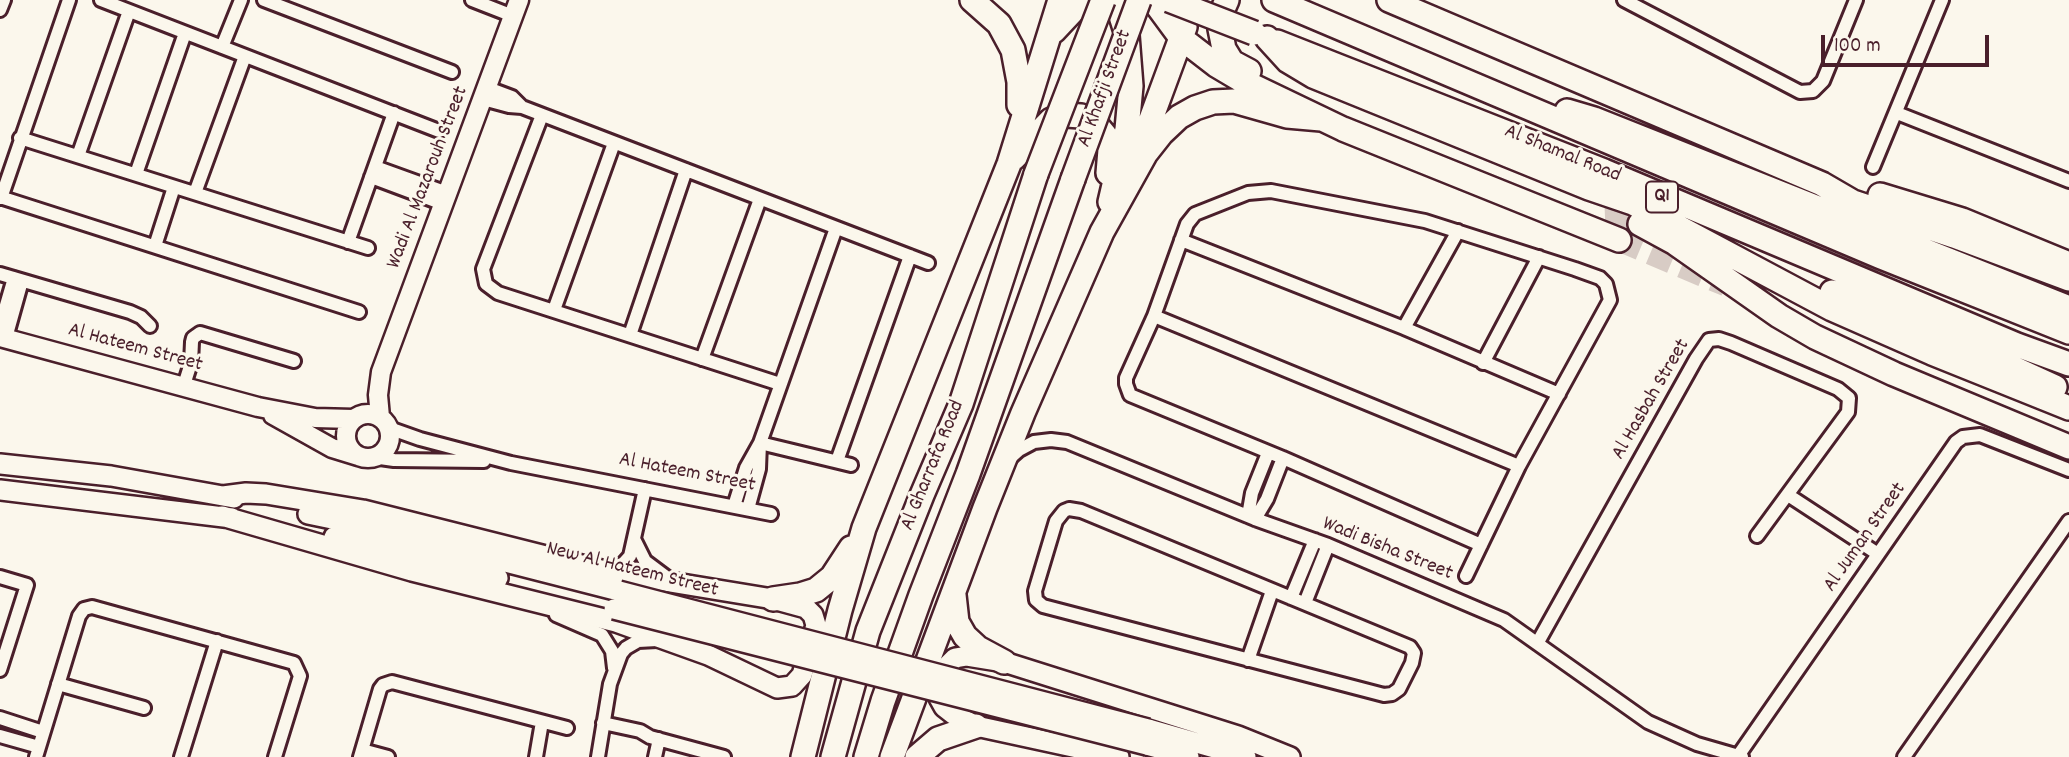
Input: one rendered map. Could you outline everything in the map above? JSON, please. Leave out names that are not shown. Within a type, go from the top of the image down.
[{"type":"highway","points":[[972,0],[999,24],[1010,42],[1017,64],[1020,99],[1009,164]]},
{"type":"highway","points":[[803,757],[836,622],[864,528],[1009,164],[1060,0]]},
{"type":"highway","points":[[1046,40],[1083,0]]},
{"type":"highway","name":"Al Khafji Street","points":[[1036,174],[1103,0]]},
{"type":"highway","points":[[1102,232],[1127,129],[1131,86],[1127,35],[1116,0]]},
{"type":"highway","name":"Al Khafji Street","points":[[1073,179],[1139,0]]},
{"type":"highway","points":[[1153,0],[1181,38],[1216,65],[1321,119],[1619,240]]},
{"type":"highway","name":"Al Shamal Road","points":[[1170,0],[1604,171],[2017,345],[2069,364]]},
{"type":"highway","points":[[1127,185],[1195,0]]},
{"type":"highway","points":[[1227,0],[1220,29],[1227,56],[1232,62],[1298,99],[1321,119]]},
{"type":"highway","name":"Al Shamal Road","points":[[1274,0],[1881,257],[2069,332]]},
{"type":"highway","points":[[1390,0],[1822,184],[1853,202],[2069,279]]},
{"type":"highway","points":[[1261,36],[1288,61],[1313,76],[1654,213],[1832,309],[2069,408]]},
{"type":"highway","points":[[892,757],[1001,468],[1102,232],[1146,153],[1170,124],[1203,105],[1234,101],[1287,116],[1321,119]]},
{"type":"highway","points":[[1535,110],[1581,114],[2069,308]]},
{"type":"highway","points":[[1009,164],[1051,120],[1066,115],[1081,116],[1095,123],[1105,135],[1110,150],[1102,232]]},
{"type":"highway","name":"Al Gharrafa Road","points":[[833,757],[868,631],[961,404],[1036,174]]},
{"type":"highway","name":"Al Gharrafa Road","points":[[866,757],[908,631],[968,474],[1073,179]]},
{"type":"highway","points":[[1822,184],[1883,196],[1962,220],[2069,264]]},
{"type":"highway","points":[[1589,188],[1614,209],[1675,243],[1779,316],[1815,337],[1894,374],[2069,447]]},
{"type":"highway","points":[[1569,219],[1605,217]]},
{"type":"highway","points":[[1784,272],[2025,372],[2069,393]]},
{"type":"highway","points":[[1983,274],[2007,276],[2069,297]]},
{"type":"highway","points":[[1795,314],[2069,431]]},
{"type":"highway","points":[[2025,372],[2069,385]]},
{"type":"highway","points":[[773,600],[808,593],[825,583],[832,577],[864,528]]},
{"type":"highway","points":[[954,589],[957,622],[965,636],[978,648],[1004,662]]},
{"type":"highway","points":[[907,757],[947,640],[947,629],[943,620]]},
{"type":"highway","points":[[917,757],[939,739],[976,726]]},
{"type":"main road","name":"New Al Hateem Street","points":[[0,464],[111,476],[361,525],[617,600]]},
{"type":"main road","name":"New Al Hateem Street","points":[[0,490],[222,516],[362,542],[617,600],[1148,737],[1246,757]]},
{"type":"main road","points":[[222,516],[412,571],[606,618],[721,661],[777,688],[792,686],[802,675],[816,625],[806,608],[610,572],[363,510],[267,494],[223,496]]},
{"type":"main road","points":[[1119,757],[976,726],[953,715],[944,707],[940,698],[942,671],[955,658],[967,656],[1004,662],[1238,736],[1290,757]]},
{"type":"main road","name":"New Al Hateem Street","points":[[1148,737],[1189,757]]},
{"type":"street","points":[[0,10],[4,0]]},
{"type":"street","points":[[69,0],[1,198],[359,312]]},
{"type":"street","points":[[101,0],[439,131]]},
{"type":"street","points":[[222,47],[241,0]]},
{"type":"street","points":[[264,0],[452,72]]},
{"type":"street","points":[[472,0],[516,8]]},
{"type":"street","points":[[1624,0],[1800,92],[1813,91],[1823,81],[1856,0]]},
{"type":"street","points":[[1873,167],[1942,0]]},
{"type":"street","name":"Wadi Al Mazarouh Street","points":[[355,417],[381,372],[516,8]]},
{"type":"street","points":[[78,156],[129,11]]},
{"type":"street","points":[[136,174],[185,33]]},
{"type":"street","points":[[195,193],[244,56]]},
{"type":"street","points":[[485,94],[512,97],[522,107],[542,115],[928,263]]},
{"type":"street","points":[[348,242],[394,113]]},
{"type":"street","points":[[1897,113],[2069,181]]},
{"type":"street","points":[[542,115],[486,261],[483,276],[491,289],[780,384]]},
{"type":"street","points":[[20,138],[368,248]]},
{"type":"street","points":[[554,310],[614,143]]},
{"type":"street","points":[[630,335],[685,170]]},
{"type":"street","points":[[373,172],[445,198]]},
{"type":"street","points":[[155,246],[174,187]]},
{"type":"street","points":[[1466,576],[1481,545],[1519,466],[1610,300],[1609,292],[1600,278],[1458,231],[1392,214],[1263,190],[1200,210],[1190,218],[1154,316],[1126,378],[1130,395],[1283,458],[1481,545]]},
{"type":"street","points":[[702,359],[760,199]]},
{"type":"street","points":[[734,506],[746,468],[760,443],[836,228]]},
{"type":"street","points":[[1404,328],[1458,231]]},
{"type":"street","points":[[1181,240],[1404,328],[1559,394]]},
{"type":"street","points":[[837,461],[910,256]]},
{"type":"street","points":[[1483,363],[1539,257]]},
{"type":"street","points":[[2,334],[7,276],[130,312],[141,317],[150,326]]},
{"type":"street","points":[[1154,316],[1519,466]]},
{"type":"street","points":[[180,384],[191,363],[190,349],[196,335],[205,333],[294,361]]},
{"type":"street","name":"Al Hateem Street","points":[[2,334],[258,407],[315,418],[355,417]]},
{"type":"street","name":"Al Hasbah Street","points":[[1538,642],[1689,371],[1709,340],[1719,339],[1731,343],[1838,389],[1849,398],[1848,412],[1758,536]]},
{"type":"street","name":"Wadi Al Mazarouh Street","points":[[381,372],[378,394],[384,422]]},
{"type":"street","name":"Al Hateem Street","points":[[258,407],[332,448],[366,457],[511,463]]},
{"type":"street","points":[[369,413],[384,422],[390,437],[382,453],[366,457],[351,451],[346,442],[347,427],[355,417],[369,413]]},
{"type":"street","name":"Al Hateem Street","points":[[384,422],[420,439],[511,463],[771,514]]},
{"type":"street","name":"Al Juman Street","points":[[1740,757],[1950,449],[1963,437],[1980,435],[2069,470]]},
{"type":"street","name":"Wadi Bisha Street","points":[[1001,468],[1019,450],[1034,442],[1059,440],[1074,445],[1328,545],[1486,611],[1538,642],[1625,708],[1648,722],[1697,744],[1740,757]]},
{"type":"street","points":[[760,443],[851,465]]},
{"type":"street","points":[[748,509],[759,468],[760,443]]},
{"type":"street","points":[[1252,517],[1252,494],[1268,453]]},
{"type":"street","points":[[1252,517],[1267,499],[1283,458]]},
{"type":"street","points":[[610,572],[626,561],[635,541],[645,489]]},
{"type":"street","points":[[1788,495],[1878,554]]},
{"type":"street","points":[[1076,509],[1291,598],[1413,650],[1414,660],[1396,692],[1384,695],[1039,603],[1035,591],[1056,521],[1063,511],[1076,509]]},
{"type":"street","points":[[1904,757],[2069,521]]},
{"type":"street","points":[[1291,598],[1315,540]]},
{"type":"street","points":[[635,541],[650,567],[679,584]]},
{"type":"street","points":[[1306,603],[1328,545]]},
{"type":"street","points":[[0,577],[27,585],[0,670]]},
{"type":"street","points":[[1248,660],[1272,591]]},
{"type":"street","points":[[519,597],[539,609],[597,631],[610,645],[614,669]]},
{"type":"street","points":[[0,736],[37,752],[79,616],[88,607],[290,661],[297,667],[299,681],[275,757]]},
{"type":"street","points":[[598,757],[614,669],[621,654],[632,644],[646,640],[669,640]]},
{"type":"street","points":[[181,757],[216,641]]},
{"type":"street","points":[[388,757],[361,754],[380,689],[388,682],[567,728]]},
{"type":"street","points":[[58,684],[144,708]]},
{"type":"street","points":[[0,718],[43,732]]},
{"type":"street","points":[[536,757],[542,722]]},
{"type":"street","points":[[602,727],[724,757]]},
{"type":"street","points":[[655,738],[655,757]]},
{"type":"tunnel","points":[[1605,217],[1628,216],[1660,224]]},
{"type":"tunnel","points":[[1619,240],[1726,285]]}]
